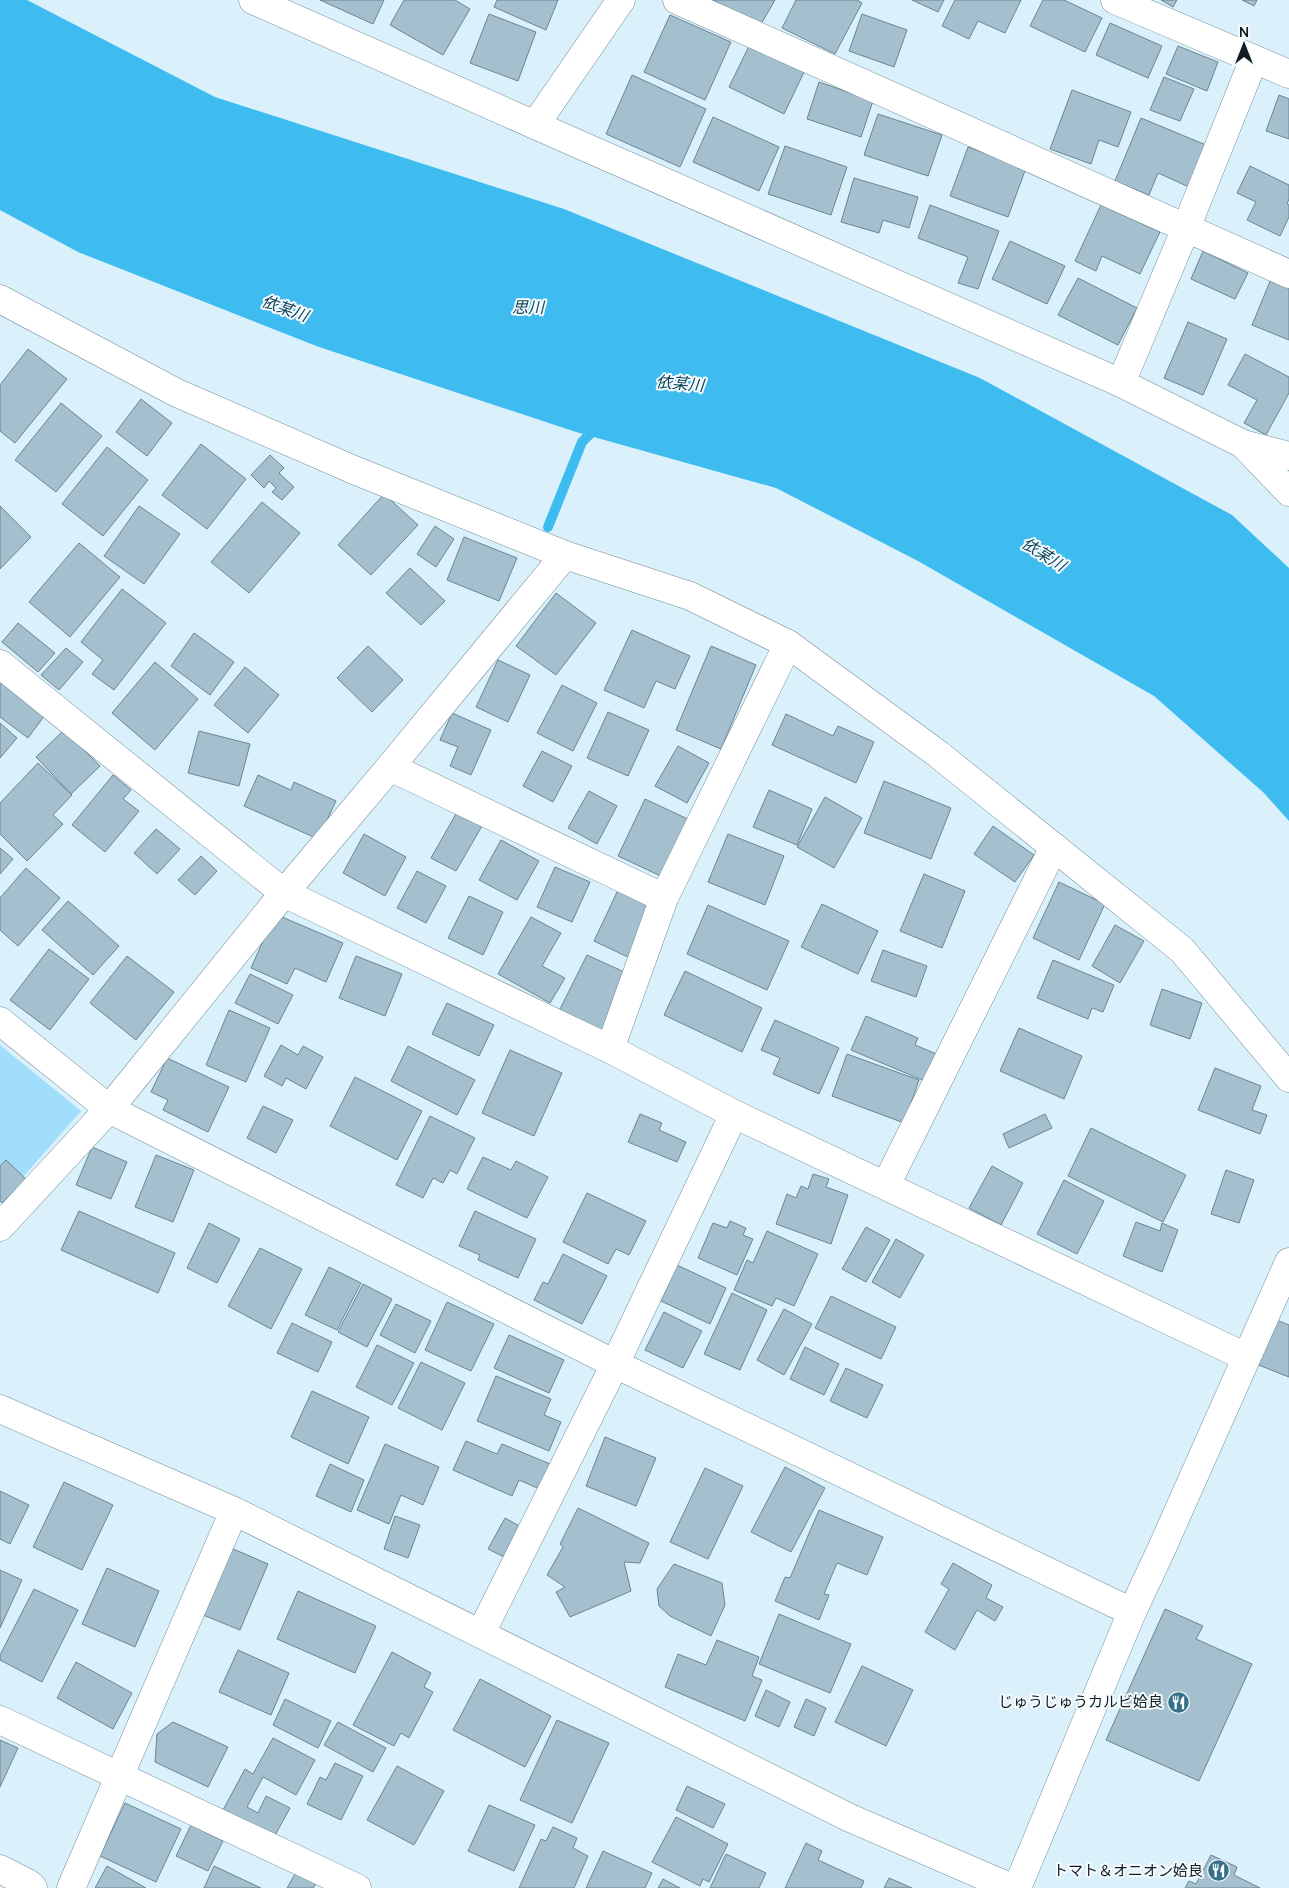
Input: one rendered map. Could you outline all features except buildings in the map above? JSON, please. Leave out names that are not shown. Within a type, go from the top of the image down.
[{"type":"street","points":[[254,0],[1121,384],[1243,444],[1289,456]]},
{"type":"street","points":[[535,125],[621,0]]},
{"type":"street","points":[[677,0],[1289,274]]},
{"type":"street","points":[[1115,0],[1289,74]]},
{"type":"street","points":[[1121,384],[1254,59]]},
{"type":"street","points":[[0,299],[177,393],[354,470],[564,555],[690,596],[788,644],[938,754],[1182,950],[1289,1078]]},
{"type":"street","points":[[1243,444],[1289,492]]},
{"type":"street","points":[[0,1227],[109,1109],[284,893],[564,555]]},
{"type":"street","points":[[610,1049],[664,898],[788,644]]},
{"type":"street","points":[[0,664],[284,893],[610,1049],[734,1114],[1246,1357]]},
{"type":"street","points":[[390,767],[664,898]]},
{"type":"street","points":[[886,1185],[1054,847]]},
{"type":"street","points":[[0,1020],[109,1109],[615,1364],[1132,1612]]},
{"type":"street","points":[[481,1633],[615,1364],[734,1114]]},
{"type":"street","points":[[1017,1888],[1132,1612],[1289,1262]]},
{"type":"street","points":[[0,1409],[234,1511],[850,1818],[1012,1888]]},
{"type":"street","points":[[71,1888],[234,1511]]},
{"type":"street","points":[[0,1720],[358,1888]]},
{"type":"street","points":[[0,1869],[33,1888]]},
{"type":"shaded area","points":[[0,1045],[81,1111],[0,1203]]},
{"type":"water","name":"思川","points":[[0,0],[27,0],[215,97],[564,209],[980,378],[1232,515],[1289,568],[1289,821],[1264,793],[1154,696],[918,561],[776,488],[576,432],[319,347],[78,252],[0,210]]},
{"type":"waterway","points":[[548,527],[582,442],[598,426]]},
{"type":"place","name":"じゅうじゅうカルビ姶良","points":[[1179,1702]]},
{"type":"place","name":"トマト＆オニオン姶良","points":[[1219,1871]]},
{"type":"water label","name":"依某川","points":[[285,308]]},
{"type":"water label","name":"依某川","points":[[680,383]]},
{"type":"water label","name":"依某川","points":[[1044,554]]}]
